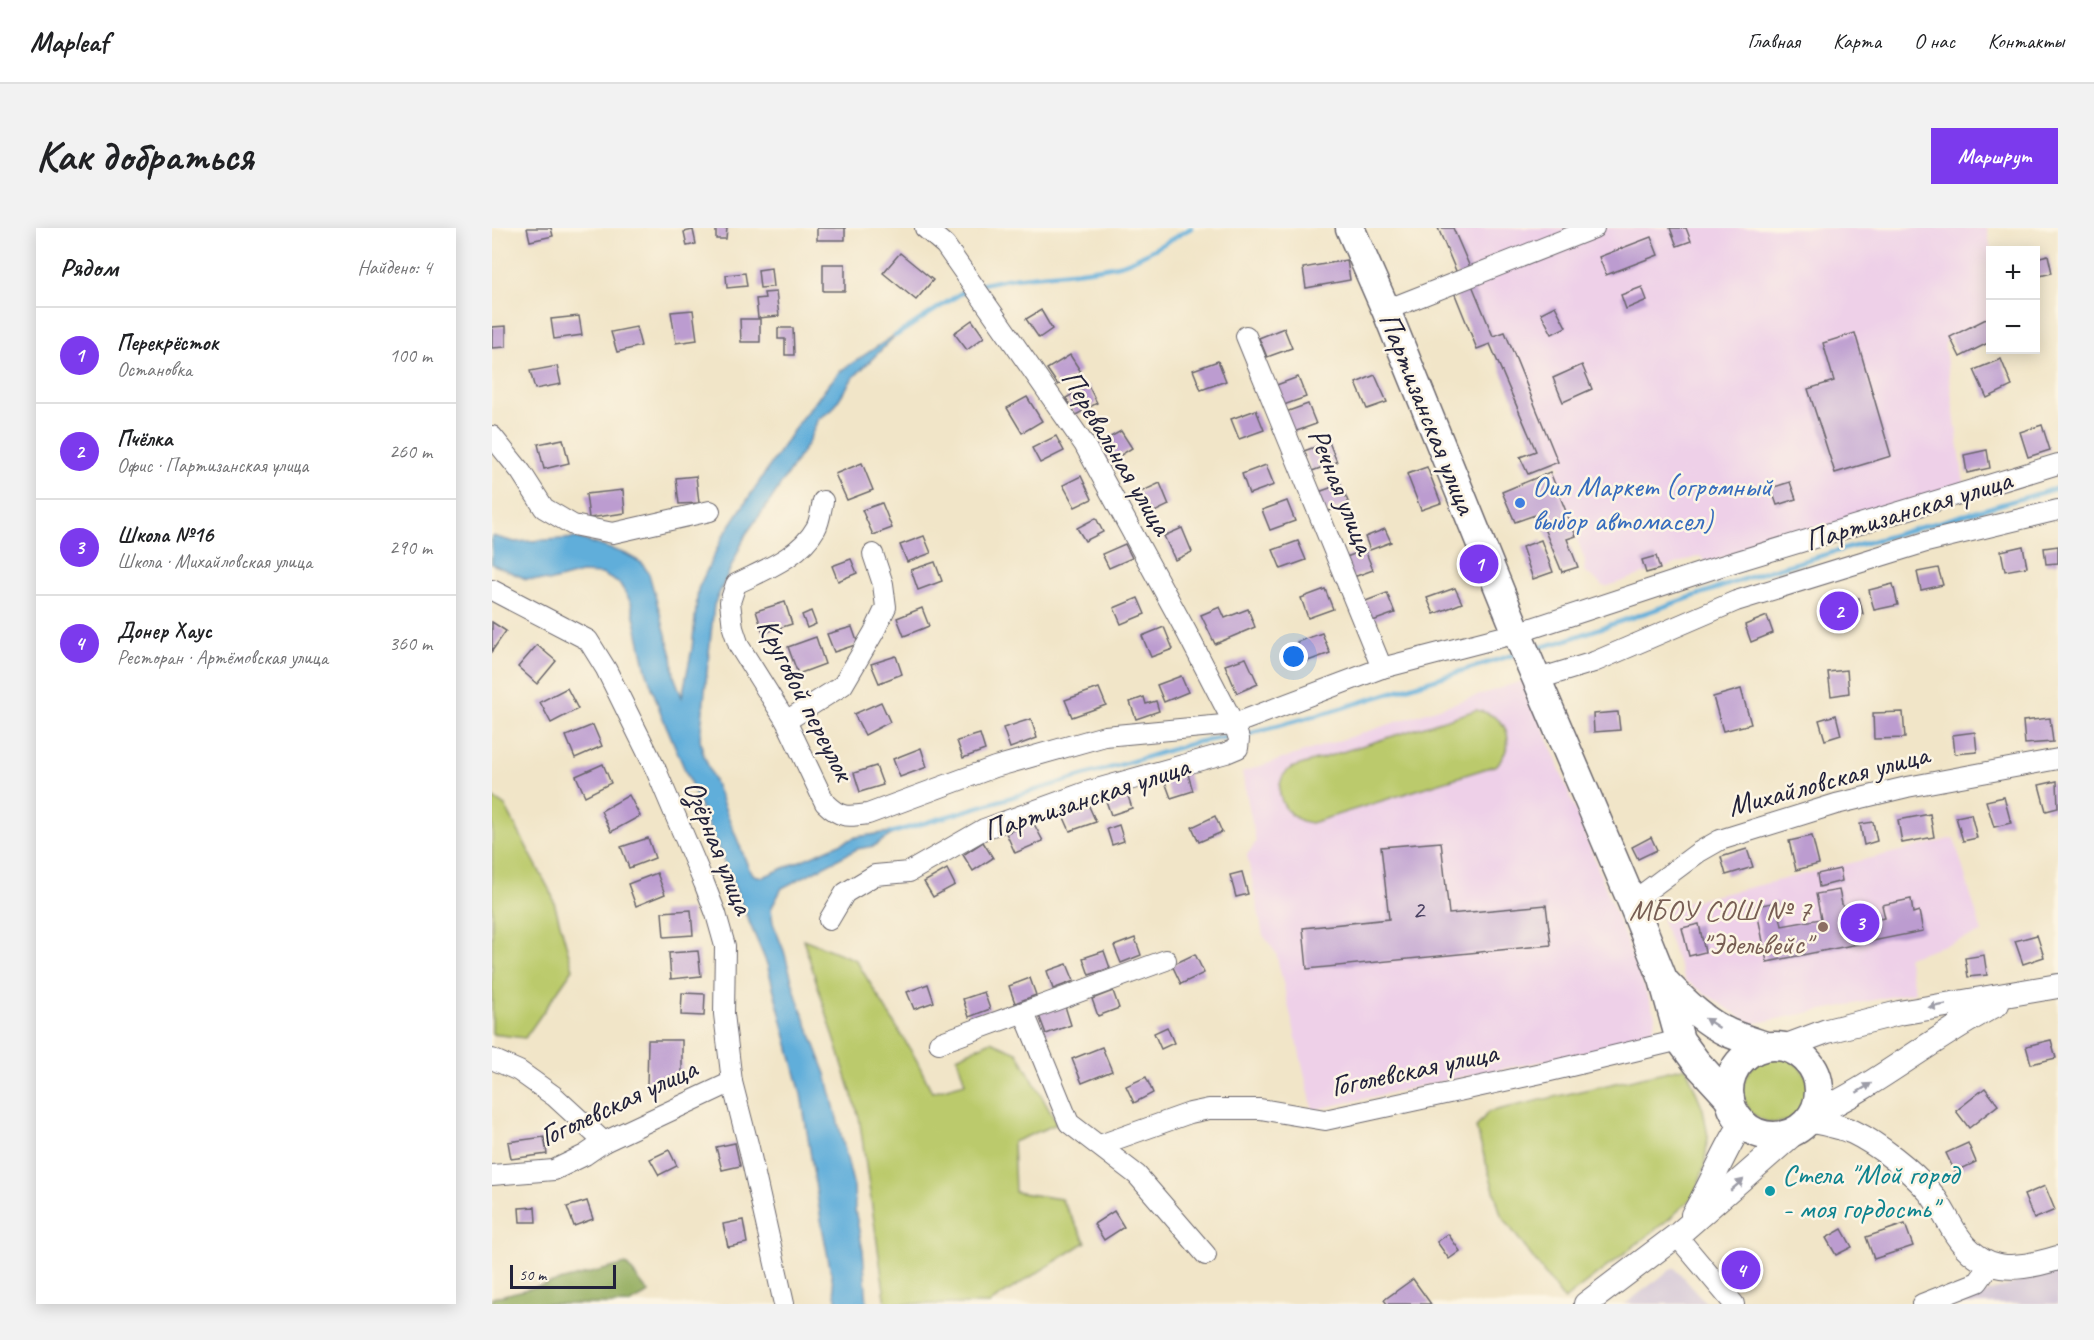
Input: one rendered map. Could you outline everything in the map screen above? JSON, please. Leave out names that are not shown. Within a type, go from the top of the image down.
[{"type":"highway","name":"Партизанская улица","points":[[1350,228],[1386,310],[1519,637],[1632,902],[1663,979],[1680,1040],[1737,1111]]},
{"type":"highway","name":"Партизанская улица","points":[[1663,979],[1703,1017],[1727,1032],[1775,1046]]},
{"type":"highway","points":[[1775,1046],[1800,1053],[1811,1064],[1819,1082],[1819,1099],[1807,1121],[1784,1135],[1765,1135],[1749,1128],[1737,1111],[1730,1082],[1737,1066],[1749,1053],[1775,1046]]},
{"type":"main road","points":[[1775,1046],[1899,1013],[2047,988]]},
{"type":"main road","points":[[1586,1304],[1676,1235],[1740,1182],[1807,1121],[1872,1083],[1973,1016],[2004,1000],[2047,988]]},
{"type":"main road","points":[[1676,1235],[1690,1221],[1699,1205],[1730,1141],[1737,1111]]},
{"type":"main road","points":[[1807,1121],[1853,1132],[1902,1165],[1929,1191],[1963,1244],[1980,1259],[1990,1264],[2012,1268],[2058,1258]]},
{"type":"street","name":"Перевальная улица","points":[[925,228],[950,236],[968,277],[1084,444],[1234,724]]},
{"type":"street","points":[[1386,310],[1594,228]]},
{"type":"street","name":"Речная улица","points":[[1246,336],[1382,668]]},
{"type":"street","points":[[492,436],[521,472],[544,508],[573,525],[613,533],[710,511]]},
{"type":"street","name":"Партизанская улица","points":[[845,816],[868,814],[995,767],[1105,736],[1234,724],[1382,668],[1519,637],[1718,567],[2058,464]]},
{"type":"street","name":"Круговой переулок","points":[[823,501],[817,527],[800,548],[772,566],[736,584],[730,602],[733,628],[739,646],[786,722],[825,802],[835,813],[845,816]]},
{"type":"street","name":"Партизанская улица","points":[[1536,675],[1594,662],[1736,600],[1926,542],[2058,510]]},
{"type":"street","points":[[786,722],[843,685],[874,632],[886,607],[883,584],[873,554]]},
{"type":"street","name":"Озёрная улица","points":[[492,590],[588,640],[606,669],[656,770],[716,914],[725,946],[724,1014],[732,1082],[784,1304]]},
{"type":"street","name":"Партизанская улица","points":[[829,920],[846,893],[876,875],[909,872],[984,829],[1086,792],[1238,748],[1239,740],[1234,724]]},
{"type":"street","name":"Михайловская улица","points":[[1632,902],[1699,852],[1720,840],[1836,804],[1907,787],[2058,759]]},
{"type":"street","points":[[939,1043],[1166,960]]},
{"type":"street","points":[[1024,1013],[1069,1123],[1137,1175],[1206,1255]]},
{"type":"street","name":"Гоголевская улица","points":[[1100,1146],[1190,1113],[1209,1109],[1260,1109],[1324,1120],[1546,1072],[1680,1040]]},
{"type":"street","points":[[492,1059],[519,1071],[554,1096],[604,1142]]},
{"type":"street","name":"Гоголевская улица","points":[[492,1175],[554,1170],[585,1155],[604,1142],[732,1082]]},
{"type":"street","points":[[1676,1235],[1734,1304]]},
{"type":"street","points":[[1922,1304],[1978,1282],[1987,1272],[1990,1264]]},
{"type":"shaded area","points":[[1453,228],[1987,228],[1990,246],[1986,246],[1986,319],[1944,342],[1964,484],[1707,563],[1700,556],[1660,569],[1656,556],[1642,560],[1646,573],[1605,587],[1584,571],[1585,561],[1550,472],[1561,468],[1505,333],[1493,336],[1472,285],[1472,272]]},
{"type":"shaded area","points":[[1525,680],[1655,1015],[1654,1027],[1640,1042],[1457,1078],[1313,1110],[1276,953],[1263,935],[1247,855],[1256,842],[1242,772]]},
{"type":"shaded area","name":"МБОУ СОШ № 7 \"Эдельвейс\"","points":[[1954,838],[1982,933],[1907,957],[1915,992],[1751,1024],[1685,980],[1662,921],[1664,908]]},
{"type":"shaded area","points":[[2058,1266],[2058,1304],[1952,1304],[2007,1286]]},
{"type":"shaded area","points":[[1674,1267],[1707,1304],[1625,1304]]},
{"type":"green space","points":[[1476,710],[1495,718],[1506,730],[1507,747],[1497,765],[1311,823],[1291,814],[1282,801],[1280,786],[1282,778],[1291,768]]},
{"type":"green space","points":[[492,797],[505,806],[552,895],[573,969],[525,1038],[492,1034]]},
{"type":"green space","points":[[803,939],[856,960],[916,1059],[932,1092],[965,1083],[957,1057],[991,1041],[1017,1052],[1057,1124],[1013,1142],[1015,1192],[1061,1199],[1086,1242],[991,1304],[886,1304],[859,1117]]},
{"type":"green space","points":[[1776,1057],[1789,1059],[1804,1072],[1809,1090],[1807,1103],[1794,1118],[1776,1123],[1763,1121],[1748,1108],[1743,1090],[1745,1077],[1758,1062]]},
{"type":"green space","points":[[1686,1067],[1703,1109],[1708,1137],[1704,1168],[1694,1196],[1669,1219],[1564,1300],[1501,1215],[1476,1128],[1488,1112]]},
{"type":"green space","points":[[626,1264],[649,1293],[629,1304],[492,1304],[492,1298]]},
{"type":"water","points":[[899,332],[852,379],[832,410],[818,419],[808,443],[746,534],[714,605],[700,739],[703,753],[749,869],[754,875],[763,877],[856,837],[897,831],[874,846],[857,849],[782,888],[771,909],[773,923],[784,951],[797,998],[826,1074],[854,1187],[855,1210],[863,1251],[867,1304],[837,1304],[801,1094],[767,964],[660,711],[646,670],[631,602],[620,584],[602,574],[581,573],[552,581],[526,579],[492,564],[492,536],[515,542],[577,538],[626,554],[642,563],[649,574],[672,656],[674,676],[682,697],[692,649],[698,589],[723,536],[801,419],[839,372]]},
{"type":"building","points":[[527,228],[551,228],[553,236],[530,241]]},
{"type":"building","points":[[716,228],[727,228],[726,239],[716,239]]},
{"type":"building","points":[[817,228],[845,228],[845,240],[817,240]]},
{"type":"building","points":[[1438,228],[1453,228],[1472,272],[1459,278]]},
{"type":"building","points":[[1670,228],[1686,228],[1691,241],[1677,246]]},
{"type":"building","points":[[693,230],[696,244],[687,246],[684,232]]},
{"type":"building","points":[[1651,237],[1658,255],[1606,275],[1599,257]]},
{"type":"building","points":[[900,253],[933,280],[916,300],[883,273]]},
{"type":"building","points":[[2048,255],[2052,273],[2040,276],[2040,257]]},
{"type":"building","points":[[1347,260],[1350,280],[1306,288],[1303,268]]},
{"type":"building","points":[[823,264],[845,264],[845,291],[823,291]]},
{"type":"building","points":[[771,268],[773,287],[760,288],[758,270]]},
{"type":"building","points":[[745,273],[747,286],[727,288],[726,275]]},
{"type":"building","points":[[1472,285],[1493,336],[1505,332],[1558,462],[1528,474],[1520,457],[1536,451],[1490,344],[1477,349],[1454,292]]},
{"type":"building","points":[[1642,287],[1647,300],[1626,309],[1621,295]]},
{"type":"building","points":[[776,292],[779,316],[758,318],[756,299],[765,298],[764,293]]},
{"type":"building","points":[[1555,306],[1566,327],[1552,334],[1541,313]]},
{"type":"building","points":[[693,310],[697,340],[676,343],[671,312]]},
{"type":"building","points":[[1041,310],[1052,329],[1039,338],[1026,319]]},
{"type":"building","points":[[579,316],[582,335],[554,339],[551,319]]},
{"type":"building","points":[[740,319],[760,319],[760,342],[741,342]]},
{"type":"building","points":[[1986,319],[1986,344],[1960,357],[1950,337]]},
{"type":"building","points":[[972,320],[984,337],[967,350],[954,333]]},
{"type":"building","points":[[506,326],[506,347],[492,348],[492,327]]},
{"type":"building","points":[[636,327],[641,346],[617,352],[611,332]]},
{"type":"building","points":[[778,328],[793,328],[794,355],[785,355],[785,339],[778,339]]},
{"type":"building","points":[[1284,328],[1292,348],[1267,357],[1259,338]]},
{"type":"building","points":[[1855,333],[1891,456],[1835,473],[1808,389],[1834,381],[1823,343]]},
{"type":"building","points":[[1070,355],[1081,372],[1058,385],[1047,369]]},
{"type":"building","points":[[2001,359],[2012,386],[1987,398],[1974,370]]},
{"type":"building","points":[[1218,361],[1226,381],[1201,390],[1193,370]]},
{"type":"building","points":[[1582,365],[1592,389],[1563,402],[1553,378]]},
{"type":"building","points":[[557,366],[561,384],[535,389],[530,371]]},
{"type":"building","points":[[1375,375],[1387,402],[1367,409],[1356,383]]},
{"type":"building","points":[[1298,377],[1306,397],[1281,406],[1274,386]]},
{"type":"building","points":[[1088,385],[1097,403],[1076,415],[1066,398]]},
{"type":"building","points":[[1027,397],[1042,421],[1022,433],[1007,408]]},
{"type":"building","points":[[1308,404],[1316,424],[1291,433],[1283,413]]},
{"type":"building","points":[[1256,410],[1264,430],[1239,439],[1231,419]]},
{"type":"building","points":[[2042,425],[2050,450],[2028,457],[2020,432]]},
{"type":"building","points":[[1121,431],[1132,448],[1110,462],[1098,444]]},
{"type":"building","points":[[1056,436],[1064,451],[1040,463],[1032,448]]},
{"type":"building","points":[[563,439],[569,463],[544,469],[538,444]]},
{"type":"building","points":[[1329,442],[1337,462],[1312,471],[1304,451]]},
{"type":"building","points":[[1987,450],[1990,468],[1967,473],[1964,455]]},
{"type":"building","points":[[862,463],[873,490],[847,500],[835,474]]},
{"type":"building","points":[[1266,465],[1274,485],[1249,494],[1242,474]]},
{"type":"building","points":[[1427,467],[1441,503],[1421,510],[1407,474]]},
{"type":"building","points":[[1550,472],[1576,536],[1567,539],[1578,567],[1562,572],[1538,514],[1515,522],[1502,492]]},
{"type":"building","points":[[696,476],[699,503],[679,504],[676,478]]},
{"type":"building","points":[[1081,476],[1092,499],[1075,507],[1063,485]]},
{"type":"building","points":[[1790,482],[1796,499],[1777,505],[1771,488]]},
{"type":"building","points":[[1160,483],[1169,505],[1144,517],[1134,495]]},
{"type":"building","points":[[1341,484],[1349,504],[1323,513],[1316,493]]},
{"type":"building","points":[[623,490],[625,513],[589,518],[586,494]]},
{"type":"building","points":[[1287,501],[1295,521],[1270,530],[1262,510]]},
{"type":"building","points":[[882,503],[892,528],[873,535],[862,510]]},
{"type":"building","points":[[1096,518],[1103,532],[1085,541],[1077,528]]},
{"type":"building","points":[[1182,528],[1192,552],[1175,560],[1164,536]]},
{"type":"building","points":[[1385,529],[1391,542],[1370,550],[1365,537]]},
{"type":"building","points":[[924,536],[931,553],[907,562],[900,545]]},
{"type":"building","points":[[1541,540],[1553,572],[1533,579],[1522,547]]},
{"type":"building","points":[[1298,541],[1306,560],[1281,569],[1273,550]]},
{"type":"building","points":[[1125,544],[1132,558],[1109,568],[1102,554]]},
{"type":"building","points":[[2023,546],[2027,567],[2005,571],[2001,551]]},
{"type":"building","points":[[2058,546],[2058,563],[2046,564],[2044,548]]},
{"type":"building","points":[[1365,550],[1373,570],[1348,579],[1341,559]]},
{"type":"building","points":[[1656,556],[1660,569],[1646,573],[1642,560]]},
{"type":"building","points":[[851,559],[857,573],[838,581],[832,566]]},
{"type":"building","points":[[935,562],[942,581],[918,590],[911,570]]},
{"type":"building","points":[[1938,568],[1943,585],[1921,590],[1917,572]]},
{"type":"building","points":[[1893,584],[1898,605],[1874,610],[1869,590]]},
{"type":"building","points":[[1455,588],[1462,603],[1434,614],[1427,598]]},
{"type":"building","points":[[1325,589],[1333,609],[1308,618],[1301,598]]},
{"type":"building","points":[[1387,593],[1395,613],[1370,622],[1363,602]]},
{"type":"building","points":[[1138,598],[1145,614],[1121,624],[1114,608]]},
{"type":"building","points":[[1859,598],[1863,614],[1840,620],[1835,604]]},
{"type":"building","points":[[785,602],[792,624],[763,633],[756,611]]},
{"type":"building","points":[[1220,607],[1225,618],[1248,609],[1255,627],[1215,644],[1201,615]]},
{"type":"building","points":[[922,608],[929,626],[904,636],[897,618]]},
{"type":"building","points":[[811,611],[816,624],[807,628],[802,615]]},
{"type":"building","points":[[1767,616],[1773,633],[1751,642],[1745,625]]},
{"type":"building","points":[[492,622],[506,631],[492,651]]},
{"type":"building","points":[[852,627],[858,644],[834,652],[827,634]]},
{"type":"building","points":[[1164,627],[1173,649],[1151,657],[1142,636]]},
{"type":"building","points":[[1322,633],[1330,653],[1305,662],[1297,642]]},
{"type":"building","points":[[816,637],[825,664],[798,674],[788,647]]},
{"type":"building","points":[[537,645],[556,661],[537,684],[518,667]]},
{"type":"building","points":[[896,656],[902,674],[879,683],[871,664]]},
{"type":"building","points":[[1246,658],[1258,684],[1237,693],[1225,665]]},
{"type":"building","points":[[1847,670],[1849,693],[1831,696],[1828,672]]},
{"type":"building","points":[[1181,676],[1188,692],[1164,702],[1157,685]]},
{"type":"building","points":[[567,688],[578,709],[551,723],[540,702]]},
{"type":"building","points":[[1099,688],[1106,705],[1072,717],[1065,700]]},
{"type":"building","points":[[1741,689],[1751,724],[1723,731],[1713,697]]},
{"type":"building","points":[[1144,697],[1146,704],[1156,701],[1159,711],[1136,719],[1130,702]]},
{"type":"building","points":[[881,702],[890,722],[865,735],[854,714]]},
{"type":"building","points":[[1618,712],[1620,730],[1594,732],[1593,714]]},
{"type":"building","points":[[1903,712],[1905,738],[1874,739],[1873,713]]},
{"type":"building","points":[[1836,715],[1841,735],[1825,740],[1819,720]]},
{"type":"building","points":[[2050,718],[2053,742],[2025,744],[2023,721]]},
{"type":"building","points":[[1031,719],[1037,738],[1010,748],[1003,728]]},
{"type":"building","points":[[593,725],[602,746],[575,758],[566,736]]},
{"type":"building","points":[[1975,732],[1977,752],[1955,754],[1953,735]]},
{"type":"building","points":[[980,734],[985,750],[963,758],[957,741]]},
{"type":"building","points":[[921,748],[927,767],[900,777],[893,759]]},
{"type":"building","points":[[603,764],[611,783],[585,796],[576,776]]},
{"type":"building","points":[[876,766],[883,785],[860,792],[854,773]]},
{"type":"building","points":[[1187,771],[1193,791],[1171,798],[1164,779]]},
{"type":"building","points":[[2057,781],[2058,808],[2046,811],[2039,785]]},
{"type":"building","points":[[1126,790],[1132,808],[1111,815],[1105,798]]},
{"type":"building","points":[[629,795],[640,816],[611,832],[601,811]]},
{"type":"building","points":[[2004,797],[2011,823],[1994,827],[1986,801]]},
{"type":"building","points":[[1088,804],[1096,822],[1070,831],[1062,813]]},
{"type":"building","points":[[1930,814],[1934,837],[1902,843],[1898,820]]},
{"type":"building","points":[[1971,814],[1977,838],[1963,841],[1956,817]]},
{"type":"building","points":[[1215,816],[1222,832],[1199,842],[1192,827]]},
{"type":"building","points":[[1033,822],[1043,841],[1015,853],[1006,833]]},
{"type":"building","points":[[1873,822],[1877,841],[1864,845],[1860,824]]},
{"type":"building","points":[[1119,825],[1124,841],[1112,845],[1107,829]]},
{"type":"building","points":[[1812,836],[1819,864],[1796,870],[1789,841]]},
{"type":"building","points":[[1651,837],[1657,850],[1638,859],[1632,847]]},
{"type":"building","points":[[648,838],[655,858],[629,868],[621,847]]},
{"type":"building","points":[[983,842],[993,858],[973,871],[963,855]]},
{"type":"building","points":[[1441,842],[1449,914],[1546,905],[1551,945],[1307,969],[1303,928],[1389,919],[1381,847]]},
{"type":"building","points":[[1747,849],[1753,867],[1726,875],[1721,857]]},
{"type":"building","points":[[947,869],[955,885],[933,897],[924,882]]},
{"type":"building","points":[[1840,869],[1842,881],[1819,887],[1817,874]]},
{"type":"building","points":[[1242,872],[1248,894],[1236,897],[1230,875]]},
{"type":"building","points":[[657,873],[665,894],[636,906],[628,884]]},
{"type":"building","points":[[1839,890],[1845,918],[1876,912],[1878,919],[1885,918],[1882,905],[1911,899],[1913,913],[1919,911],[1923,931],[1767,962],[1756,906],[1777,902],[1782,926],[1821,919],[1816,894]]},
{"type":"building","points":[[691,910],[693,935],[664,937],[662,912]]},
{"type":"building","points":[[1699,924],[1705,952],[1689,956],[1682,928]]},
{"type":"building","points":[[2037,935],[2044,957],[2023,964],[2015,941]]},
{"type":"building","points":[[1135,938],[1141,955],[1121,963],[1114,946]]},
{"type":"building","points":[[698,951],[701,976],[671,979],[669,953]]},
{"type":"building","points":[[1104,951],[1110,968],[1089,975],[1083,958]]},
{"type":"building","points":[[1195,954],[1204,973],[1181,984],[1172,965]]},
{"type":"building","points":[[1984,955],[1987,975],[1968,977],[1965,958]]},
{"type":"building","points":[[1067,964],[1074,981],[1053,989],[1047,971]]},
{"type":"building","points":[[1030,978],[1036,995],[1015,1003],[1009,986]]},
{"type":"building","points":[[928,984],[934,1002],[914,1009],[907,992]]},
{"type":"building","points":[[1113,991],[1119,1008],[1098,1016],[1092,999]]},
{"type":"building","points":[[984,992],[990,1009],[969,1017],[963,999]]},
{"type":"building","points":[[682,993],[705,994],[704,1016],[681,1015]]},
{"type":"building","points":[[1064,1003],[1071,1025],[1046,1034],[1038,1013]]},
{"type":"building","points":[[1167,1027],[1174,1043],[1161,1049],[1154,1033]]},
{"type":"building","points":[[648,1040],[682,1040],[682,1085],[647,1086]]},
{"type":"building","points":[[2051,1040],[2056,1058],[2031,1064],[2026,1046]]},
{"type":"building","points":[[1102,1047],[1112,1071],[1082,1083],[1072,1059]]},
{"type":"building","points":[[1146,1077],[1153,1093],[1134,1103],[1126,1086]]},
{"type":"building","points":[[1985,1088],[1998,1105],[1969,1128],[1956,1111]]},
{"type":"building","points":[[544,1137],[547,1154],[511,1159],[508,1142]]},
{"type":"building","points":[[735,1143],[740,1166],[722,1170],[716,1147]]},
{"type":"building","points":[[1968,1143],[1976,1162],[1955,1172],[1946,1153]]},
{"type":"building","points":[[669,1150],[677,1166],[659,1175],[650,1159]]},
{"type":"building","points":[[2045,1186],[2055,1210],[2034,1219],[2024,1195]]},
{"type":"building","points":[[587,1201],[593,1219],[574,1226],[567,1207]]},
{"type":"building","points":[[535,1207],[536,1222],[520,1222],[519,1208]]},
{"type":"building","points":[[1114,1211],[1124,1227],[1104,1240],[1094,1224]]},
{"type":"building","points":[[743,1220],[747,1243],[728,1247],[723,1224]]},
{"type":"building","points":[[1905,1224],[1913,1246],[1874,1259],[1866,1237]]},
{"type":"building","points":[[1842,1229],[1852,1247],[1836,1255],[1826,1238]]},
{"type":"building","points":[[1448,1234],[1460,1251],[1449,1259],[1437,1242]]},
{"type":"building","points":[[1740,1261],[1750,1273],[1742,1280],[1731,1267]]},
{"type":"building","points":[[1413,1279],[1431,1304],[1387,1304],[1384,1300]]},
{"type":"waterway","points":[[980,285],[1015,278],[1086,271],[1122,264],[1147,253],[1191,228]]},
{"type":"waterway","points":[[895,336],[969,288]]},
{"type":"waterway","points":[[1533,649],[1560,642],[1768,571],[2058,488]]},
{"type":"waterway","points":[[1249,734],[1516,654]]},
{"type":"waterway","points":[[891,833],[1197,742],[1226,737]]},
{"type":"place","name":"Оил Маркет (огромный выбор автомасел)","points":[[1520,503]]},
{"type":"place","name":"Перекрёсток","points":[[1479,564]]},
{"type":"place","name":"Пчёлка","points":[[1839,611]]},
{"type":"place","name":"Школа №16","points":[[1860,923]]},
{"type":"place","name":"МБОУ СОШ № 7 \"Эдельвейс\"","points":[[1823,927]]},
{"type":"place","name":"Стела \"Мой город - моя гордость\"","points":[[1770,1191]]},
{"type":"place","name":"Донер Хаус","points":[[1741,1270]]}]
